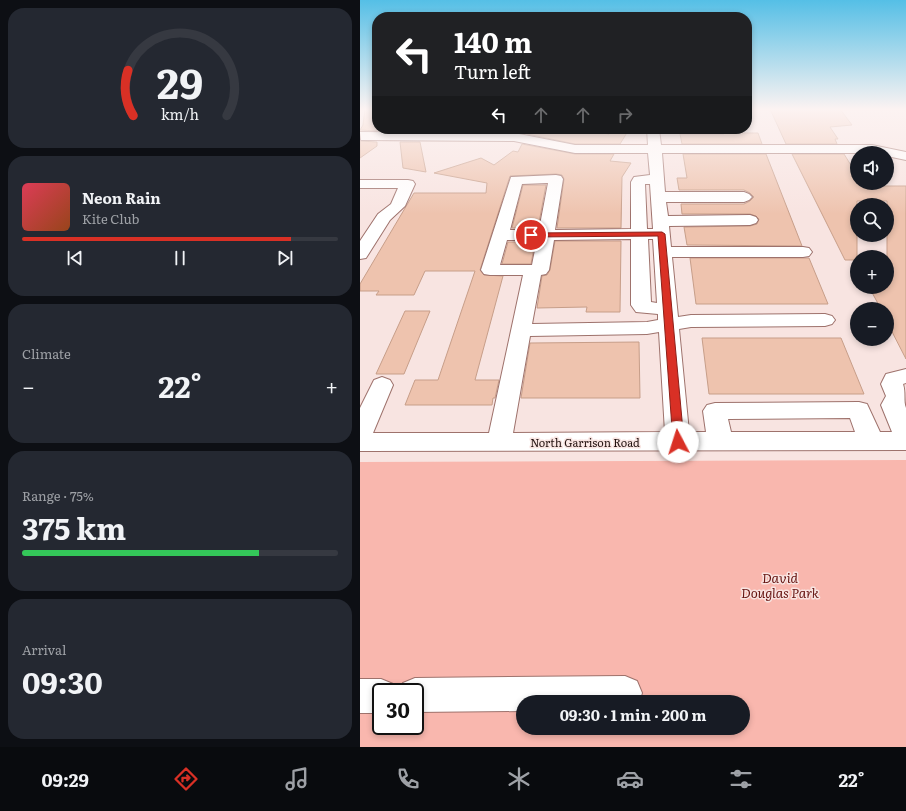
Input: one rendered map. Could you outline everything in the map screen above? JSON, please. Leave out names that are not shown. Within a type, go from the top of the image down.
[{"type":"street","points":[[457,150],[460,144]]},
{"type":"street","points":[[549,144],[575,149],[850,149]]},
{"type":"street","points":[[654,144],[678,442]]},
{"type":"street","points":[[894,154],[906,156]]},
{"type":"street","points":[[556,179],[546,235],[540,270],[490,270],[516,180],[556,179]]},
{"type":"street","points":[[744,197],[658,188],[639,180],[641,305],[643,308],[668,317],[691,321],[825,320]]},
{"type":"street","points":[[360,184],[408,184],[397,206],[384,217],[360,254]]},
{"type":"street","points":[[662,236],[750,220]]},
{"type":"street","points":[[500,235],[639,234],[803,252]]},
{"type":"street","points":[[499,442],[533,270]]},
{"type":"street","points":[[521,330],[647,328],[668,317]]},
{"type":"street","points":[[360,435],[382,385]]},
{"type":"street","points":[[903,389],[893,406],[906,437]]},
{"type":"street","name":"North Garrison Road","points":[[360,442],[906,441]]},
{"type":"street","points":[[424,695],[625,692]]},
{"type":"street","points":[[360,696],[372,696]]},
{"type":"green space","name":"David Douglas Park","points":[[906,460],[906,747],[360,747],[360,462]]},
{"type":"building","points":[[360,144],[377,144],[377,146],[360,158]]},
{"type":"building","points":[[400,144],[420,144],[426,172],[403,168]]},
{"type":"building","points":[[522,144],[575,154],[614,154],[610,161],[631,163],[622,177],[621,228],[557,228],[564,179],[562,175],[510,176],[480,270],[484,275],[503,276],[475,380],[499,380],[492,405],[405,405],[415,380],[438,380],[475,271],[425,271],[414,295],[376,295],[379,291],[360,291],[360,284],[414,193],[486,193],[487,183],[434,173],[481,158],[494,165],[513,151],[518,152]]},
{"type":"building","points":[[682,144],[762,144],[682,144]]},
{"type":"building","points":[[683,154],[766,154],[802,246],[687,245],[684,227],[750,226],[757,224],[759,219],[750,214],[682,214],[681,204],[744,204],[754,197],[744,190],[679,190],[677,178],[687,178]]},
{"type":"building","points":[[792,154],[844,154],[850,164],[850,190],[894,190],[894,186],[906,186],[906,359],[894,336],[894,302],[877,302],[873,294],[894,294],[894,250],[887,250],[887,242],[894,242],[894,198],[850,198],[850,242],[857,242],[857,250],[850,250],[850,260],[845,260]]},
{"type":"building","points":[[523,185],[546,185],[538,228],[512,228]]},
{"type":"building","points":[[555,241],[621,241],[620,312],[586,312],[587,307],[537,308],[542,276],[547,275],[550,270]]},
{"type":"building","points":[[508,242],[535,242],[531,264],[502,264]]},
{"type":"building","points":[[690,258],[809,258],[828,304],[696,304]]},
{"type":"building","points":[[405,311],[430,311],[404,374],[376,374]]},
{"type":"building","points":[[702,338],[841,338],[864,394],[709,394]]},
{"type":"building","points":[[639,342],[640,398],[521,398],[530,343]]},
{"type":"route","points":[[531,235],[662,234],[678,442]]}]
